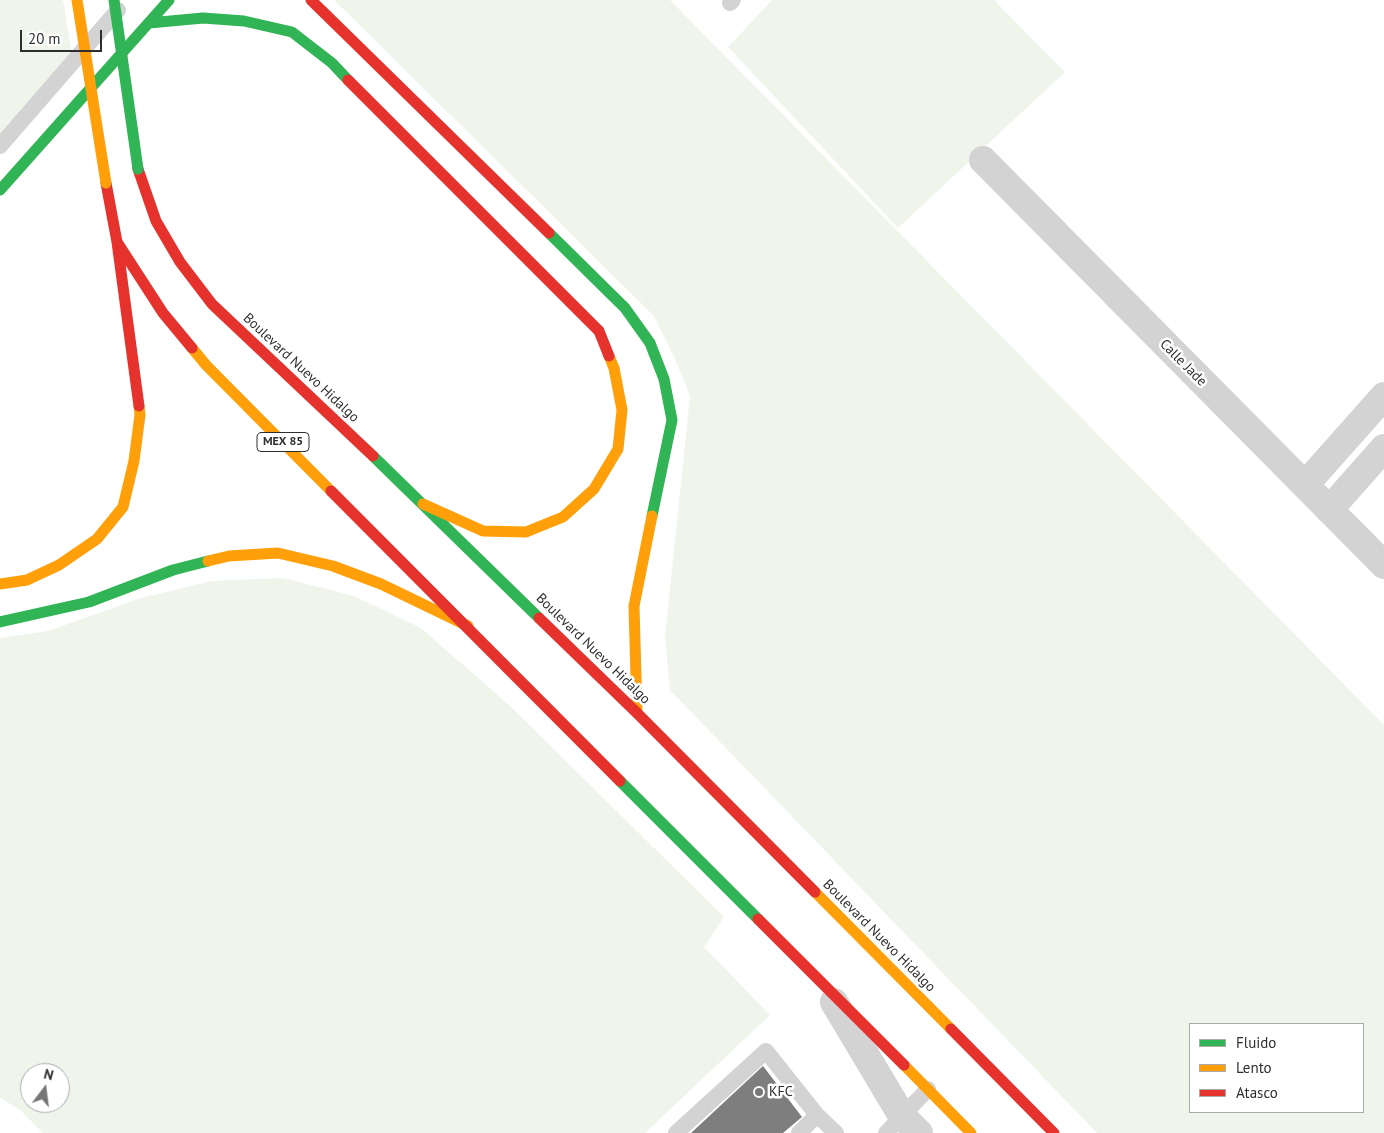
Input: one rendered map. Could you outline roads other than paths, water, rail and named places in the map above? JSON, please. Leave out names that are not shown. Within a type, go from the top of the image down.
[{"type":"main road","name":"MEX 85","points":[[77,0],[117,242],[163,313],[206,365],[468,626]]},
{"type":"main road","name":"Boulevard Nuevo Hidalgo","points":[[114,0],[138,169],[156,221],[180,262],[212,304],[423,504],[637,713],[1054,1133]]},
{"type":"main road","points":[[0,190],[169,0]]},
{"type":"main road","points":[[311,0],[625,308],[650,343],[664,379],[672,420],[634,606],[637,713]]},
{"type":"main road","points":[[149,23],[203,18],[244,21],[292,32],[332,63],[598,331],[614,368],[622,410],[618,449],[594,489],[563,517],[526,532],[483,531],[423,504]]},
{"type":"main road","points":[[0,584],[27,580],[59,565],[97,539],[123,506],[134,461],[140,415],[117,242]]},
{"type":"main road","points":[[0,622],[89,602],[173,570],[210,560],[229,556],[278,553],[333,566],[381,584],[468,626],[971,1133]]},
{"type":"street","name":"Calle Jade","points":[[983,160],[1384,565]]},
{"type":"street","points":[[1305,486],[1384,396]]},
{"type":"street","points":[[1329,510],[1384,448]]},
{"type":"street","points":[[824,985],[902,1127]]},
{"type":"lane","points":[[0,146],[127,0]]},
{"type":"lane","points":[[676,1133],[766,1051],[817,1115],[836,1133]]},
{"type":"lane","points":[[902,1127],[928,1089]]},
{"type":"lane","points":[[799,1133],[817,1115]]},
{"type":"place","name":"KFC","points":[[759,1092]]}]
